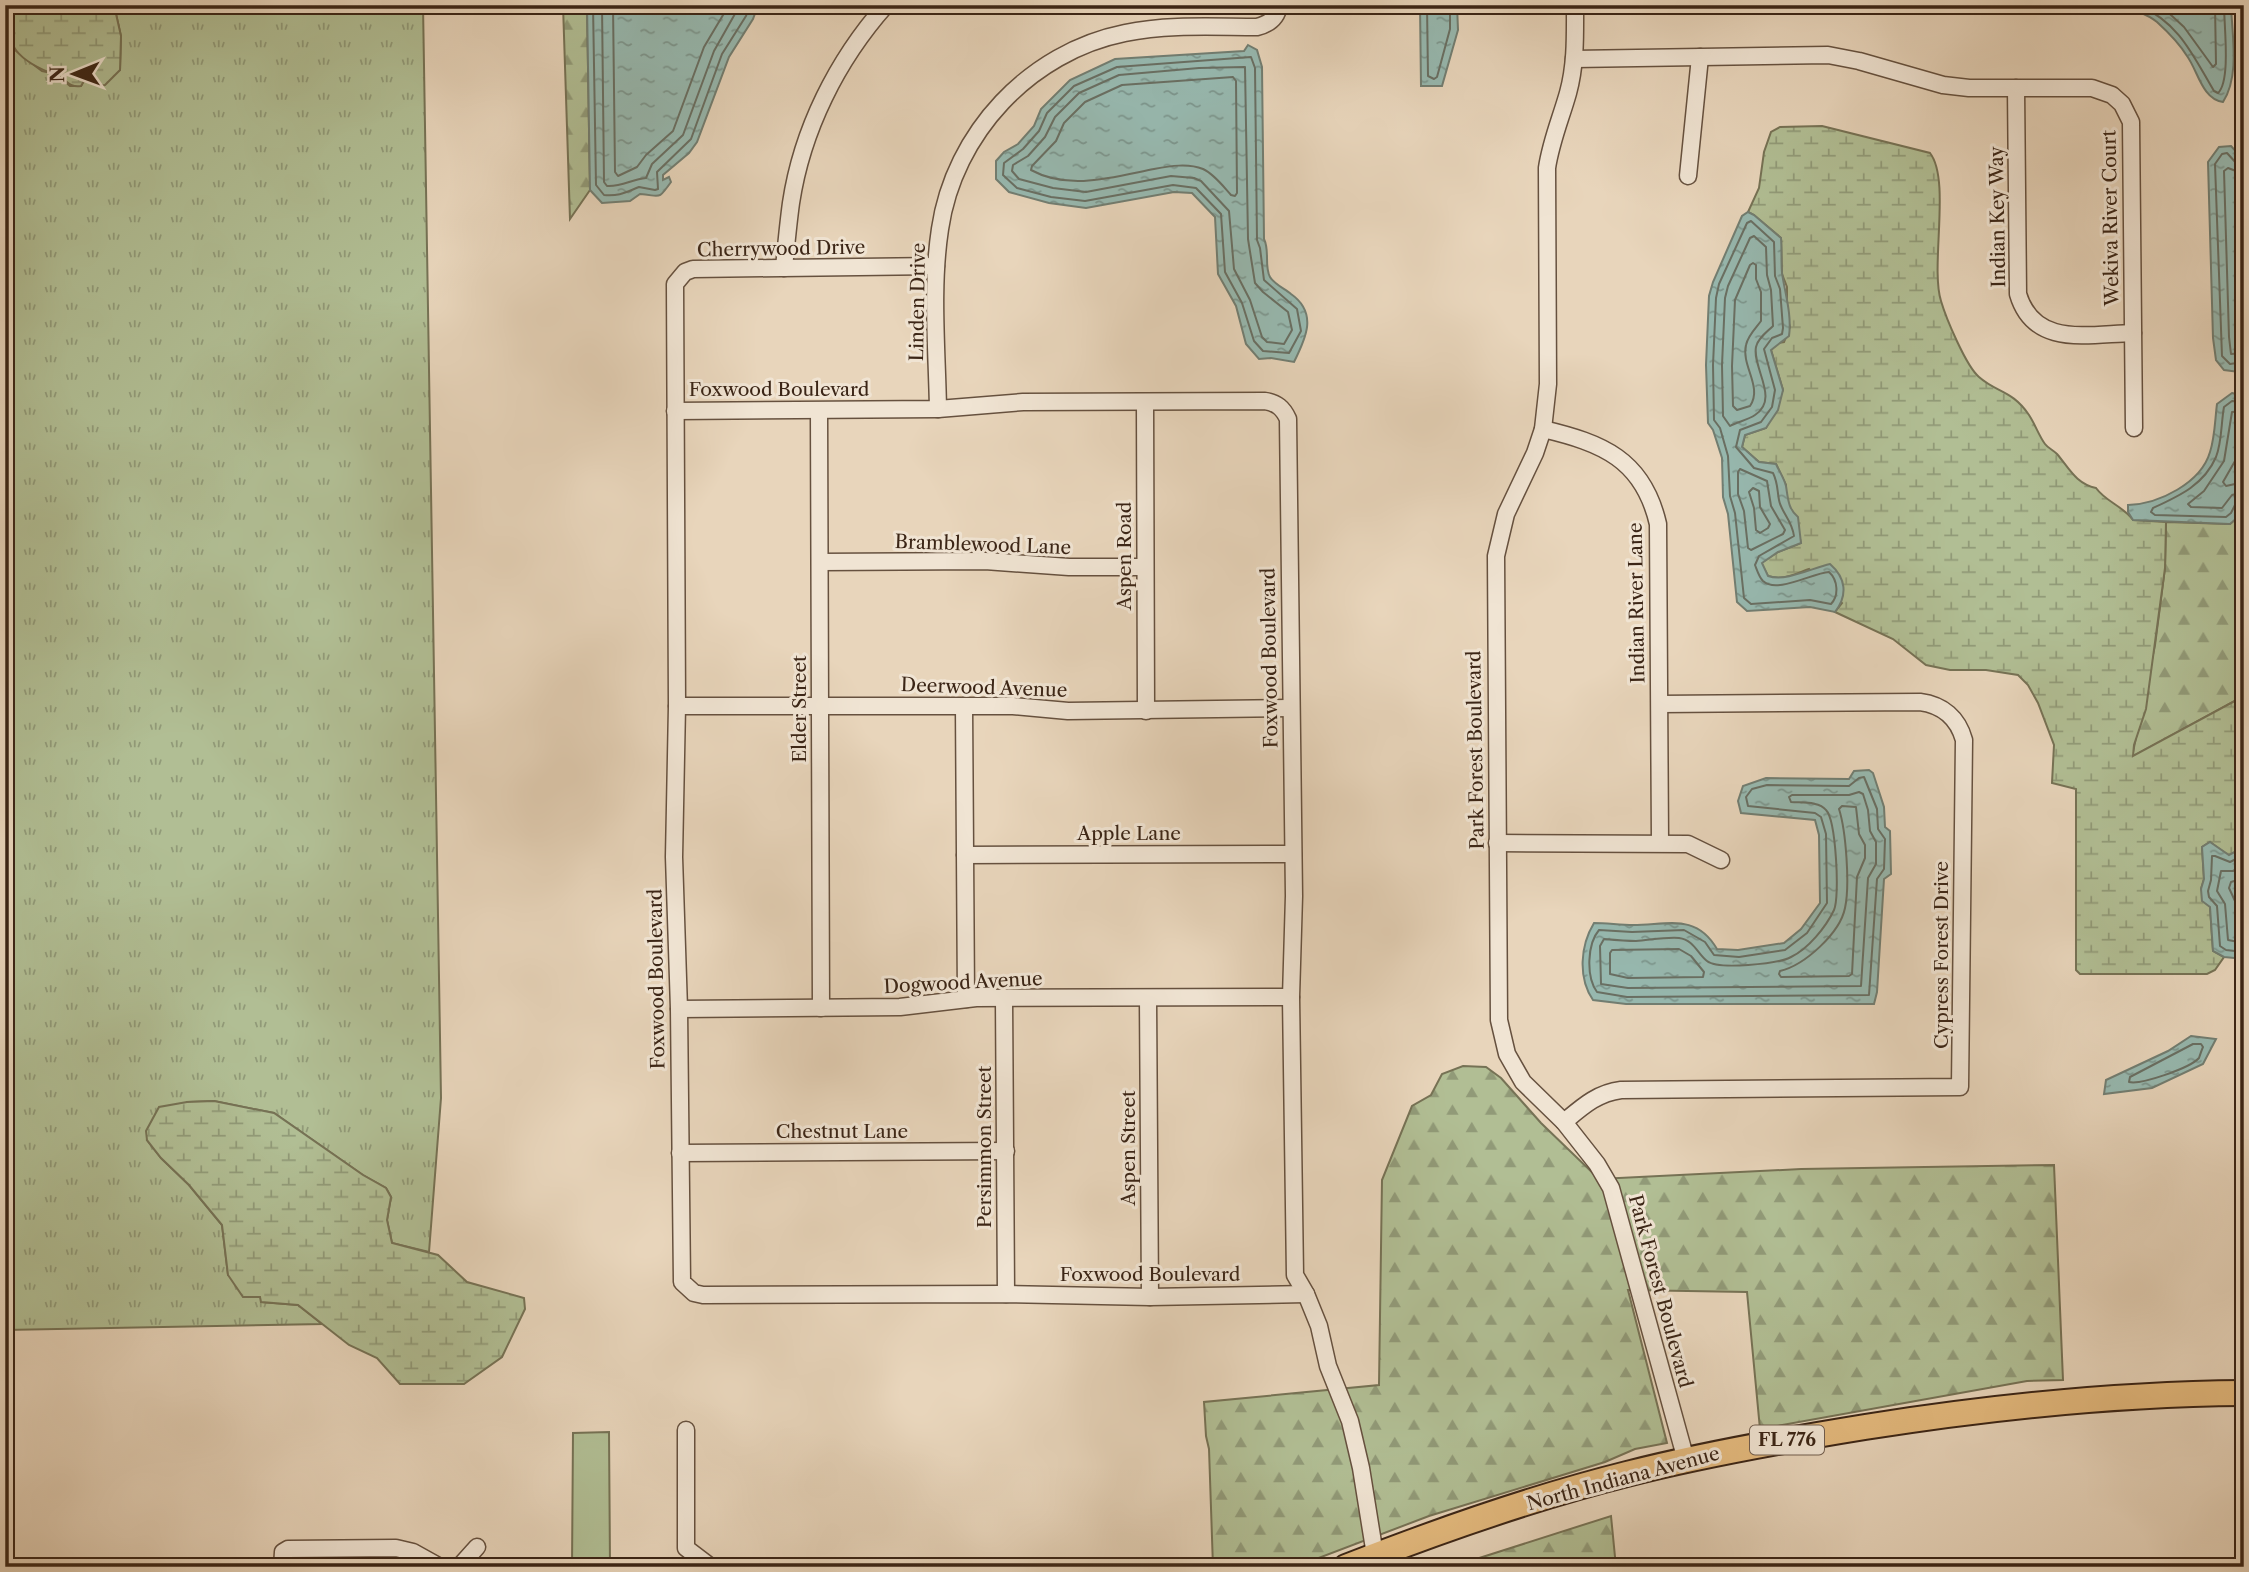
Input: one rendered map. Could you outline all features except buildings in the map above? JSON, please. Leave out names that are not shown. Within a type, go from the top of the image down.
[{"type":"main road","name":"North Indiana Avenue","points":[[1346,1567],[1448,1527],[1531,1501],[1626,1474],[1746,1446],[2101,1398],[2244,1393]]},
{"type":"street","points":[[784,268],[791,202],[810,130],[826,93],[848,55],[886,5]]},
{"type":"street","name":"Linden Drive","points":[[938,409],[936,266],[943,211],[963,157],[978,131],[995,110],[1037,71],[1076,49],[1122,33],[1162,28],[1265,25],[1277,13],[1279,5]]},
{"type":"street","name":"Park Forest Boulevard","points":[[1575,5],[1574,59],[1568,92],[1553,135],[1547,168],[1548,384],[1543,429],[1535,453],[1506,514],[1496,556],[1499,1020],[1507,1054],[1523,1082],[1564,1122],[1597,1164],[1611,1188],[1686,1460]]},
{"type":"street","name":"Wekiva River Court","points":[[1574,59],[1828,55],[1943,85],[2092,88],[2112,95],[2129,115],[2131,132],[2134,428]]},
{"type":"street","points":[[1688,176],[1700,57]]},
{"type":"street","name":"Indian Key Way","points":[[2017,88],[2018,294],[2022,308],[2035,323],[2052,332],[2133,333]]},
{"type":"street","name":"Cherrywood Drive","points":[[675,411],[675,289],[680,276],[693,269],[936,266]]},
{"type":"street","name":"Aspen Road","points":[[1145,401],[1146,711]]},
{"type":"street","name":"Foxwood Boulevard","points":[[1306,1294],[1150,1297],[1006,1294],[703,1295],[686,1288],[680,1275],[679,1009],[674,857],[677,706],[675,411],[938,409],[1023,402],[1265,401],[1272,402],[1285,413],[1288,419],[1295,1275],[1306,1294],[1319,1326],[1328,1366],[1350,1422],[1361,1468],[1375,1555]]},
{"type":"street","name":"Elder Street","points":[[819,411],[821,1008]]},
{"type":"street","name":"Indian River Lane","points":[[1543,429],[1597,444],[1616,456],[1637,475],[1651,500],[1658,524],[1660,842]]},
{"type":"street","name":"Bramblewood Lane","points":[[820,562],[985,561],[1069,567],[1145,567]]},
{"type":"street","name":"Cypress Forest Drive","points":[[1564,1122],[1596,1096],[1621,1090],[1960,1087],[1964,740],[1954,718],[1937,706],[1920,702],[1660,704]]},
{"type":"street","name":"Deerwood Avenue","points":[[677,706],[1013,706],[1068,711],[1290,708]]},
{"type":"street","points":[[964,706],[966,999]]},
{"type":"street","points":[[1497,843],[1688,844],[1721,860]]},
{"type":"street","name":"Apple Lane","points":[[965,855],[1293,854]]},
{"type":"street","name":"Dogwood Avenue","points":[[679,1009],[900,1007],[966,999],[1291,997]]},
{"type":"street","name":"Aspen Street","points":[[1147,998],[1150,1297]]},
{"type":"street","name":"Persimmon Street","points":[[1004,999],[1006,1294]]},
{"type":"street","name":"Chestnut Lane","points":[[680,1153],[1006,1151]]},
{"type":"street","points":[[686,1430],[686,1548],[711,1567]]},
{"type":"street","points":[[282,1567],[283,1552],[288,1549],[366,1547],[396,1548],[414,1552],[440,1567]]},
{"type":"street","points":[[459,1567],[477,1547]]},
{"type":"street","points":[[5,1566],[13,1567]]},
{"type":"green space","points":[[5,5],[114,5],[121,36],[120,70],[105,85],[99,86],[95,83],[95,77],[88,74],[81,86],[77,86],[32,64],[23,58],[11,42]]},
{"type":"green space","points":[[114,5],[423,5],[441,1098],[429,1252],[392,1243],[387,1220],[391,1197],[386,1188],[274,1113],[214,1101],[187,1102],[147,1140],[222,1225],[228,1275],[261,1297],[262,1302],[298,1305],[322,1324],[5,1330],[5,23],[15,50],[22,56],[42,71],[56,74],[70,86],[81,86],[88,73],[95,77],[120,70],[121,36]]},
{"type":"green space","points":[[563,5],[587,5],[590,190],[570,219]]},
{"type":"green space","points":[[1822,126],[1930,153],[1939,183],[1938,286],[1952,330],[1968,363],[1979,377],[2023,407],[2045,444],[2078,479],[2096,488],[2133,520],[2166,522],[2165,568],[2146,709],[2133,756],[2244,696],[2244,847],[2229,856],[2210,842],[2202,847],[2204,879],[2201,889],[2210,907],[2213,951],[2224,957],[2215,970],[2207,974],[2080,974],[2076,970],[2076,789],[2052,783],[2054,745],[2038,703],[2028,685],[2018,675],[1986,670],[1950,670],[1926,665],[1893,639],[1835,612],[1842,603],[1809,569],[1779,578],[1768,576],[1761,563],[1778,552],[1801,543],[1794,515],[1786,501],[1786,485],[1776,464],[1759,462],[1742,447],[1745,435],[1766,428],[1783,390],[1771,350],[1778,343],[1784,342],[1790,327],[1787,316],[1787,287],[1782,274],[1781,238],[1748,212],[1759,188],[1764,152],[1771,132],[1780,127]]},
{"type":"green space","points":[[2244,501],[2244,696],[2132,757],[2155,645],[2165,568],[2166,522],[2230,524],[2237,518]]},
{"type":"green space","points":[[1463,1066],[1486,1067],[1501,1078],[1541,1123],[1599,1179],[1801,1169],[2054,1165],[2063,1380],[2027,1381],[1760,1429],[1747,1292],[1628,1290],[1667,1443],[1635,1449],[1605,1462],[1429,1516],[1295,1567],[1213,1567],[1209,1449],[1204,1402],[1379,1385],[1382,1180],[1412,1106],[1431,1095],[1442,1074]]},
{"type":"green space","points":[[214,1101],[274,1113],[386,1188],[391,1197],[387,1220],[392,1243],[438,1255],[467,1282],[524,1298],[525,1309],[502,1357],[464,1384],[400,1384],[377,1358],[349,1345],[298,1305],[261,1302],[260,1297],[243,1297],[228,1275],[222,1225],[147,1140],[146,1131],[159,1107]]},
{"type":"green space","points":[[609,1432],[610,1565],[655,1564],[655,1567],[572,1567],[573,1433]]},
{"type":"green space","points":[[1611,1516],[1616,1567],[1451,1567]]},
{"type":"water","points":[[587,5],[758,5],[753,19],[729,57],[697,142],[689,153],[663,175],[663,180],[669,177],[671,182],[658,196],[640,194],[630,201],[602,203],[590,190]]},
{"type":"water","points":[[1420,5],[1457,5],[1458,30],[1442,86],[1421,86]]},
{"type":"water","points":[[2116,5],[2231,5],[2233,68],[2232,80],[2223,102],[2210,96],[2205,90],[2184,51],[2157,22]]},
{"type":"water","points":[[1248,45],[1257,50],[1262,67],[1264,239],[1268,273],[1274,282],[1299,301],[1307,318],[1305,335],[1294,362],[1259,359],[1246,344],[1236,306],[1218,274],[1215,217],[1192,193],[1174,192],[1086,208],[1049,203],[1009,192],[996,179],[996,161],[1004,152],[1018,144],[1034,126],[1041,109],[1070,80],[1115,59],[1244,51]]},
{"type":"water","points":[[2231,146],[2241,157],[2244,166],[2244,364],[2239,372],[2224,370],[2216,360],[2213,338],[2208,162],[2219,147]]},
{"type":"water","points":[[1748,212],[1781,238],[1782,273],[1790,328],[1789,336],[1771,350],[1783,390],[1778,410],[1766,428],[1745,435],[1742,447],[1759,462],[1776,464],[1785,483],[1790,507],[1798,517],[1801,543],[1778,552],[1762,563],[1768,576],[1775,577],[1791,576],[1830,564],[1839,575],[1843,587],[1842,599],[1835,612],[1810,607],[1747,611],[1737,602],[1728,514],[1723,497],[1722,458],[1708,423],[1706,365],[1709,296],[1742,216]]},
{"type":"water","points":[[2232,393],[2244,396],[2244,501],[2237,518],[2230,524],[2133,520],[2128,512],[2128,505],[2165,496],[2198,473],[2212,446],[2217,404]]},
{"type":"water","points":[[1869,770],[1873,773],[1884,807],[1885,827],[1890,831],[1891,874],[1884,879],[1874,1004],[1626,1004],[1593,1000],[1585,982],[1583,962],[1586,942],[1594,923],[1680,923],[1700,930],[1717,949],[1738,950],[1784,943],[1801,929],[1820,903],[1819,835],[1815,820],[1741,813],[1738,801],[1743,786],[1766,778],[1849,779],[1854,771]]},
{"type":"water","points":[[2210,842],[2229,855],[2244,847],[2244,959],[2224,957],[2213,951],[2210,907],[2202,901],[2201,889],[2204,879],[2202,847]]},
{"type":"water","points":[[2191,1036],[2216,1039],[2203,1064],[2152,1088],[2104,1094],[2106,1080],[2168,1051]]}]
